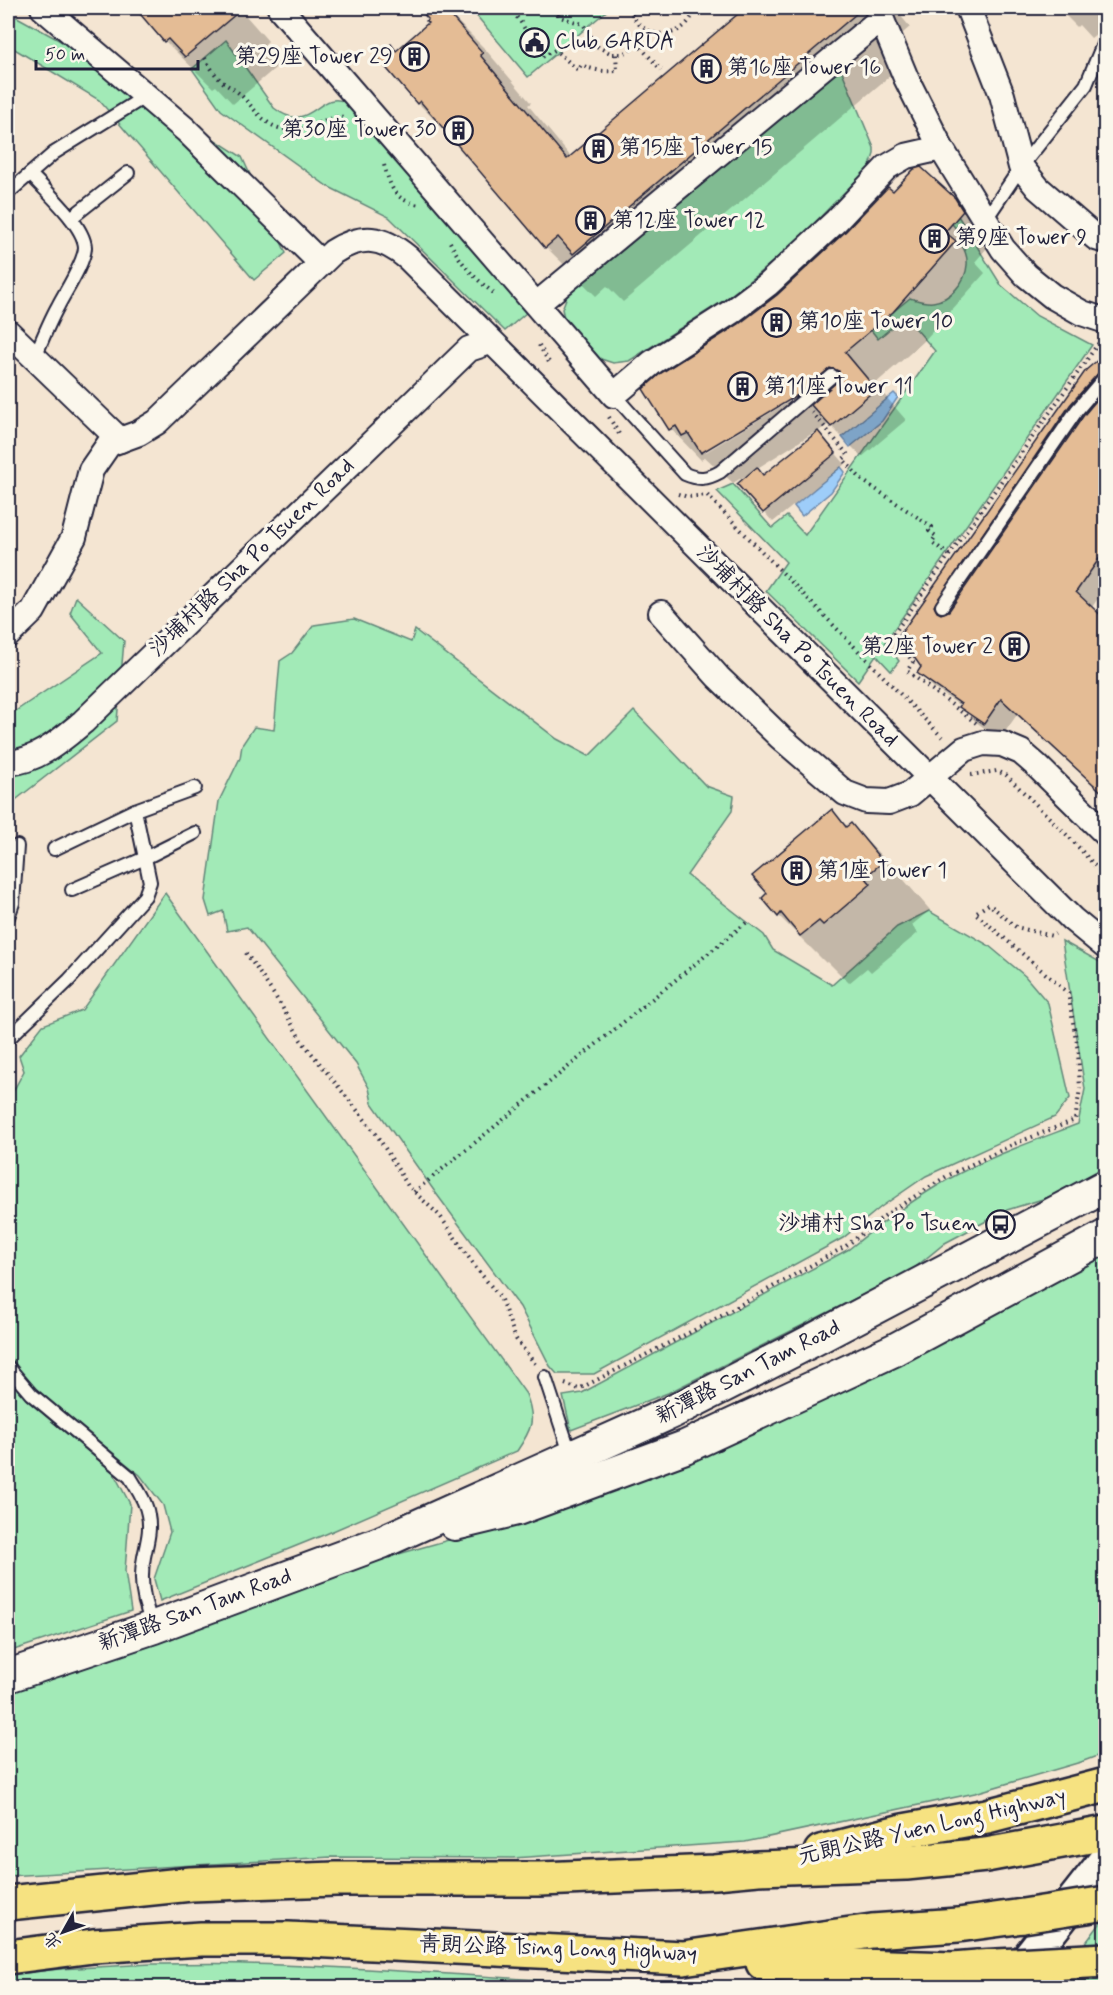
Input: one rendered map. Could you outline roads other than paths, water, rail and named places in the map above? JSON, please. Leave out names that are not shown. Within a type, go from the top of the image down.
[{"type":"highway","name":"元朗公路 Yuen Long Highway","points":[[758,1868],[903,1831],[1052,1801],[1106,1785]]},
{"type":"highway","points":[[8,1903],[191,1884],[336,1879],[540,1879],[906,1863],[963,1857],[1106,1833]]},
{"type":"highway","name":"青朗公路 Tsing Long Highway","points":[[8,1957],[104,1945],[201,1939],[288,1939],[683,1958],[872,1931],[958,1925],[1106,1903]]},
{"type":"highway","points":[[683,1958],[953,1969],[1106,1960]]},
{"type":"main road","points":[[1005,1988],[1106,1860]]},
{"type":"street","points":[[43,8],[186,130],[321,263]]},
{"type":"street","points":[[280,8],[614,395],[653,363],[731,312],[768,284],[828,229],[887,167],[906,156],[941,147]]},
{"type":"street","points":[[968,8],[1002,95],[1022,167],[1038,188],[1096,238],[1106,241]]},
{"type":"street","points":[[537,304],[879,13],[906,78],[941,147],[1004,249],[1026,275],[1052,296],[1104,329]]},
{"type":"street","name":"沙埔村路 Sha Po Tsuen Road","points":[[8,635],[33,610],[74,537],[91,470],[109,444],[139,433],[157,422],[321,263],[347,243],[363,240],[380,241],[395,248],[1072,919],[1106,947]]},
{"type":"street","points":[[8,332],[120,440]]},
{"type":"street","name":"沙埔村路 Sha Po Tsuen Road","points":[[8,763],[18,762],[51,748],[83,722],[469,349],[490,342]]},
{"type":"street","points":[[661,613],[718,677],[780,737],[845,793],[867,801],[889,802],[937,785],[964,749],[983,743],[1002,744],[1021,752],[1106,834]]},
{"type":"street","name":"新潭路 San Tam Road","points":[[8,1676],[154,1627],[382,1542],[682,1407],[1106,1186]]},
{"type":"street","name":"新潭路 San Tam Road","points":[[382,1542],[517,1509],[685,1447],[894,1350],[1106,1236]]},
{"type":"lane","points":[[986,219],[1022,167],[1086,85],[1106,37]]},
{"type":"lane","points":[[8,191],[54,153],[146,96]]},
{"type":"lane","points":[[71,218],[128,172]]},
{"type":"lane","points":[[30,174],[71,218],[85,248],[35,357]]},
{"type":"lane","points":[[614,395],[685,474],[696,479],[709,478],[720,472],[832,376]]},
{"type":"lane","points":[[942,606],[1077,410],[1106,376]]},
{"type":"lane","points":[[54,849],[135,810],[195,788]]},
{"type":"lane","points":[[8,1039],[69,980],[145,896],[150,882],[135,810]]},
{"type":"lane","points":[[72,890],[195,833]]},
{"type":"lane","points":[[8,917],[13,903],[17,846]]},
{"type":"lane","points":[[8,1367],[31,1394],[130,1477],[148,1512],[150,1527],[141,1577],[143,1595],[154,1627]]},
{"type":"lane","points":[[544,1377],[571,1456]]},
{"type":"water","points":[[894,393],[898,397],[882,421],[850,447],[842,437]]},
{"type":"water","points":[[841,467],[845,472],[831,492],[802,516],[794,506]]},
{"type":"place","name":"Club GARDA","points":[[534,42]]},
{"type":"place","name":"第29座 Tower 29","points":[[414,57]]},
{"type":"place","name":"第16座 Tower 16","points":[[706,68]]},
{"type":"place","name":"第30座 Tower 30","points":[[458,130]]},
{"type":"place","name":"第15座 Tower 15","points":[[598,148]]},
{"type":"place","name":"第12座 Tower 12","points":[[591,221]]},
{"type":"place","name":"第9座 Tower 9","points":[[934,238]]},
{"type":"place","name":"第10座 Tower 10","points":[[777,322]]},
{"type":"place","name":"第11座 Tower 11","points":[[743,387]]},
{"type":"place","name":"第2座 Tower 2","points":[[1014,647]]},
{"type":"place","name":"第1座 Tower 1","points":[[796,871]]},
{"type":"place","name":"沙埔村 Sha Po Tsuen","points":[[1000,1224]]}]
